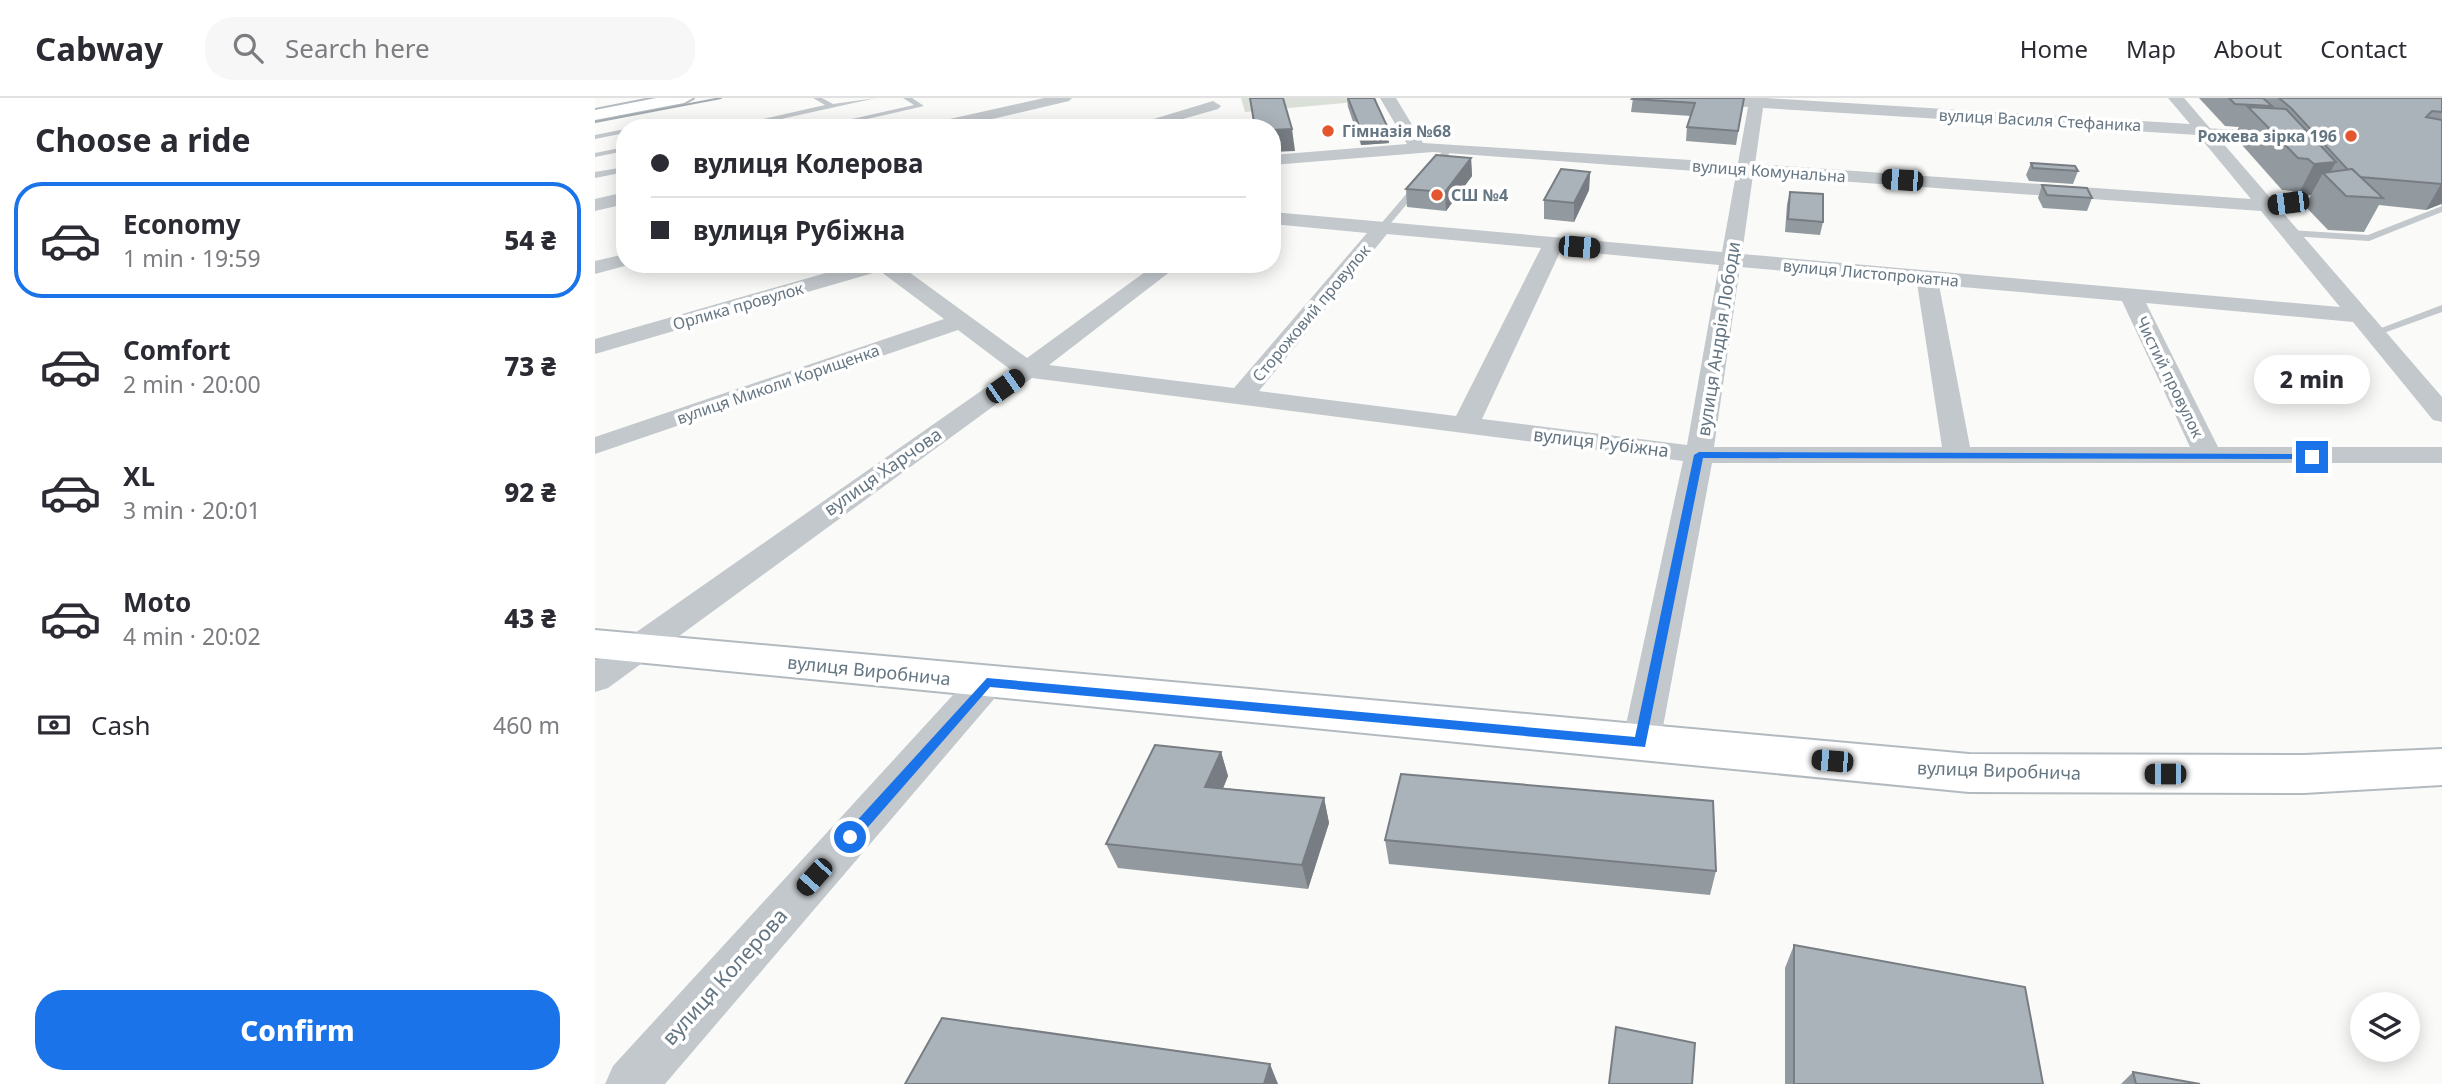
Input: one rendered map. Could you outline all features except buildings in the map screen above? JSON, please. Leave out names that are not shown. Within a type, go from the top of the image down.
[{"type":"street","points":[[595,115],[684,98]]},
{"type":"street","points":[[972,119],[1064,98]]},
{"type":"street","points":[[1388,98],[1417,147]]},
{"type":"street","name":"вулиця Василя Стефаника","points":[[1667,98],[1757,101],[2203,130]]},
{"type":"street","points":[[2176,98],[2442,414]]},
{"type":"street","name":"вулиця Андрія Лободи","points":[[1641,743],[1699,455],[1757,101]]},
{"type":"street","points":[[1160,119],[1212,102]]},
{"type":"street","name":"вулиця Комунальна","points":[[1281,159],[1417,147],[1450,148],[2267,206]]},
{"type":"street","points":[[595,205],[616,200]]},
{"type":"street","name":"вулиця Листопрокатна","points":[[1281,219],[2359,316]]},
{"type":"street","name":"Сторожовий провулок","points":[[1240,398],[1382,228]]},
{"type":"street","points":[[1465,426],[1553,244]]},
{"type":"street","points":[[595,268],[616,262]]},
{"type":"street","name":"Орлика провулок","points":[[595,347],[851,273]]},
{"type":"street","name":"вулиця Рубіжна","points":[[894,273],[1027,370],[1699,455],[2442,456]]},
{"type":"street","name":"вулиця Харчова","points":[[595,679],[615,646],[1027,370],[1158,273]]},
{"type":"street","points":[[1927,278],[1957,455]]},
{"type":"street","name":"Чистий провулок","points":[[2131,297],[2209,457]]},
{"type":"street","name":"вулиця Миколи Корищенка","points":[[595,446],[961,321]]},
{"type":"street","name":"вулиця Виробнича","points":[[615,646],[1969,773],[2304,774],[2442,767]]},
{"type":"street","name":"вулиця Колерова","points":[[631,1084],[987,682]]},
{"type":"lane","points":[[817,98],[832,106]]},
{"type":"lane","points":[[781,119],[872,98]]},
{"type":"lane","points":[[859,119],[921,106],[907,98]]},
{"type":"lane","points":[[2203,130],[2263,133]]},
{"type":"lane","points":[[595,137],[616,133]]},
{"type":"lane","points":[[1382,228],[1450,148]]},
{"type":"lane","points":[[595,155],[616,151]]},
{"type":"lane","points":[[595,176],[616,171]]},
{"type":"lane","points":[[2267,206],[2330,198],[2322,189]]},
{"type":"lane","points":[[2290,233],[2369,238],[2439,212]]},
{"type":"lane","points":[[2374,333],[2442,308]]},
{"type":"shaded area","points":[[1241,98],[1375,98],[1377,100],[1245,112]]},
{"type":"tram line","points":[[595,122],[721,98]]},
{"type":"place","name":"Гімназія №68","points":[[1328,131]]},
{"type":"place","name":"Рожева зірка 196","points":[[2351,136]]},
{"type":"place","name":"СШ №4","points":[[1437,195]]},
{"type":"route","points":[[850,837],[987,682],[1641,743],[1699,455],[2312,457]]}]
